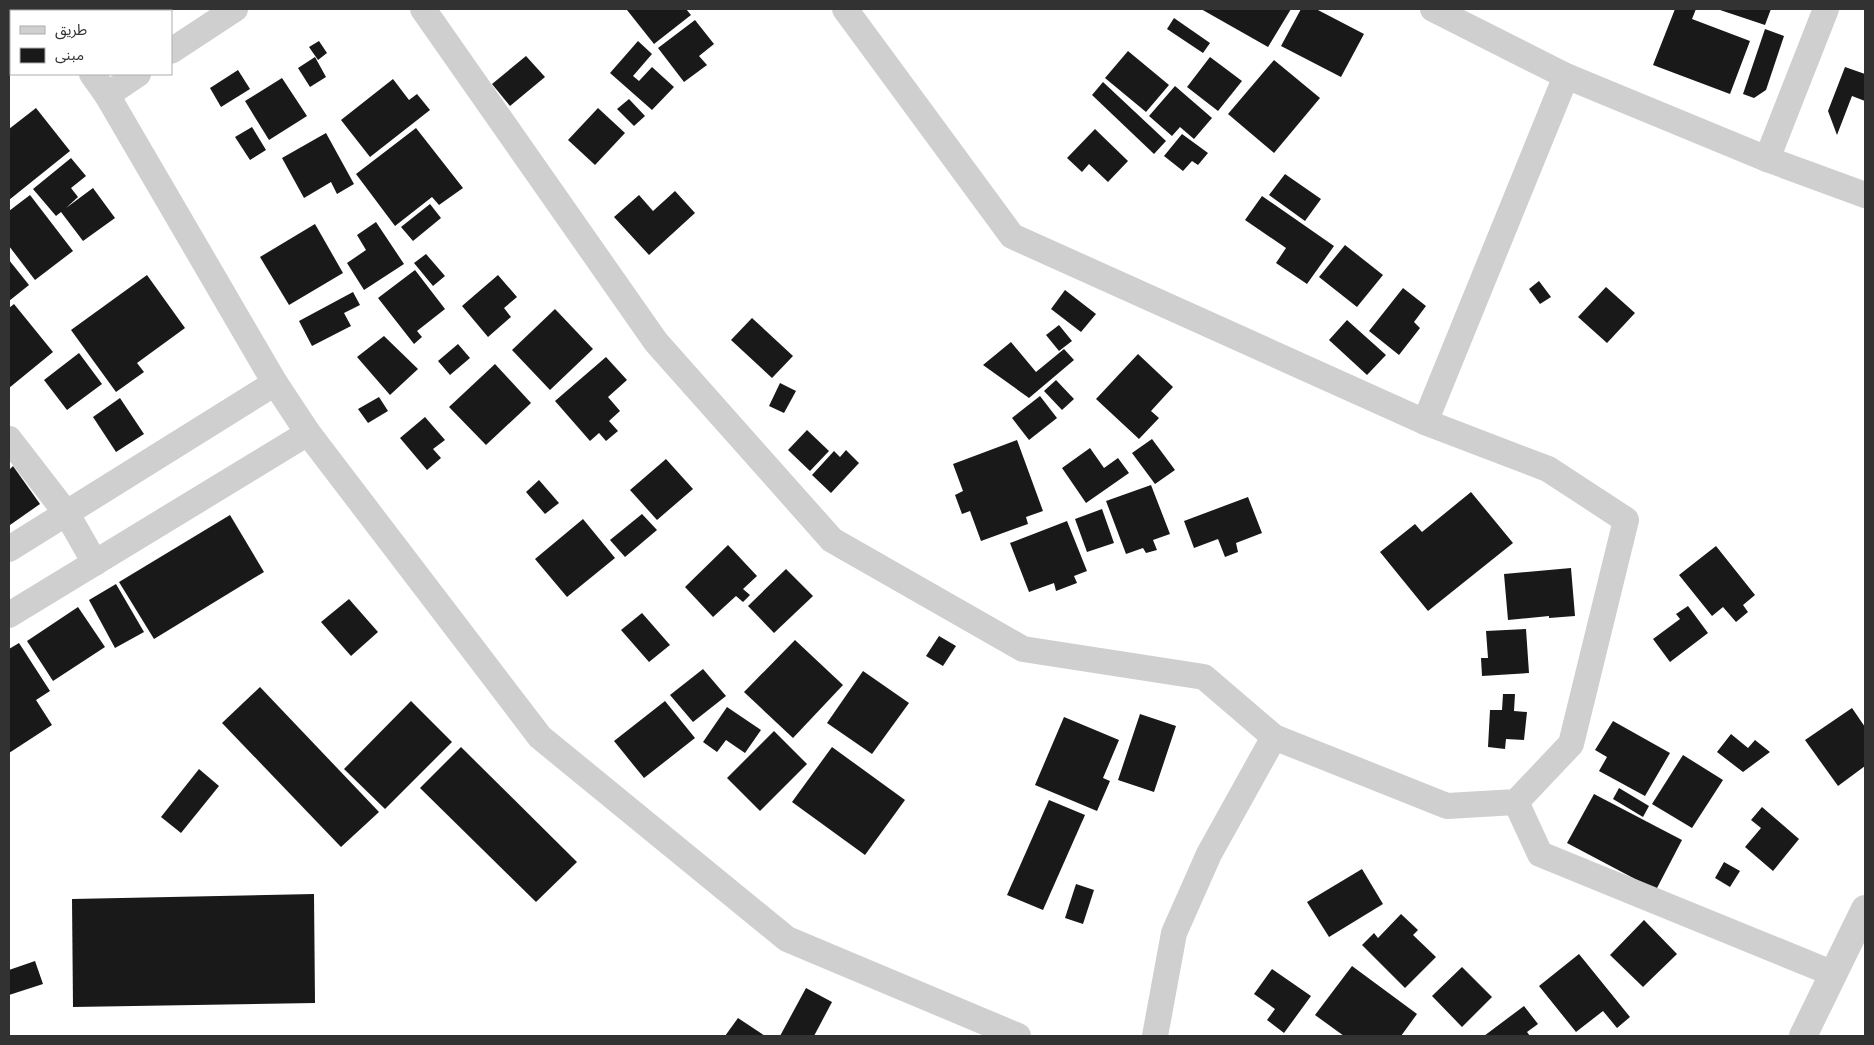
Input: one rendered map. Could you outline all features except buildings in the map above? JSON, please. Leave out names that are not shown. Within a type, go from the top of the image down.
[{"type":"street","points":[[172,50],[234,9]]},
{"type":"street","points":[[423,9],[656,342],[832,540],[1023,649],[1204,677],[1274,737],[1447,806],[1516,802],[1571,744],[1626,520],[1548,469],[1425,422],[1012,236],[845,9]]},
{"type":"street","points":[[1433,9],[1566,76],[1767,158],[1865,195]]},
{"type":"street","points":[[1767,158],[1826,9]]},
{"type":"street","points":[[93,75],[107,95],[275,383],[308,433],[540,737],[786,939],[1018,1036]]},
{"type":"street","points":[[107,95],[137,75]]},
{"type":"street","points":[[1425,422],[1566,76]]},
{"type":"street","points":[[9,549],[275,383]]},
{"type":"street","points":[[9,615],[308,433]]},
{"type":"street","points":[[9,439],[67,514],[96,562]]},
{"type":"street","points":[[1155,1036],[1174,933],[1209,854],[1274,737]]},
{"type":"street","points":[[1516,802],[1540,854],[1834,974]]},
{"type":"street","points":[[1803,1036],[1865,909]]}]
